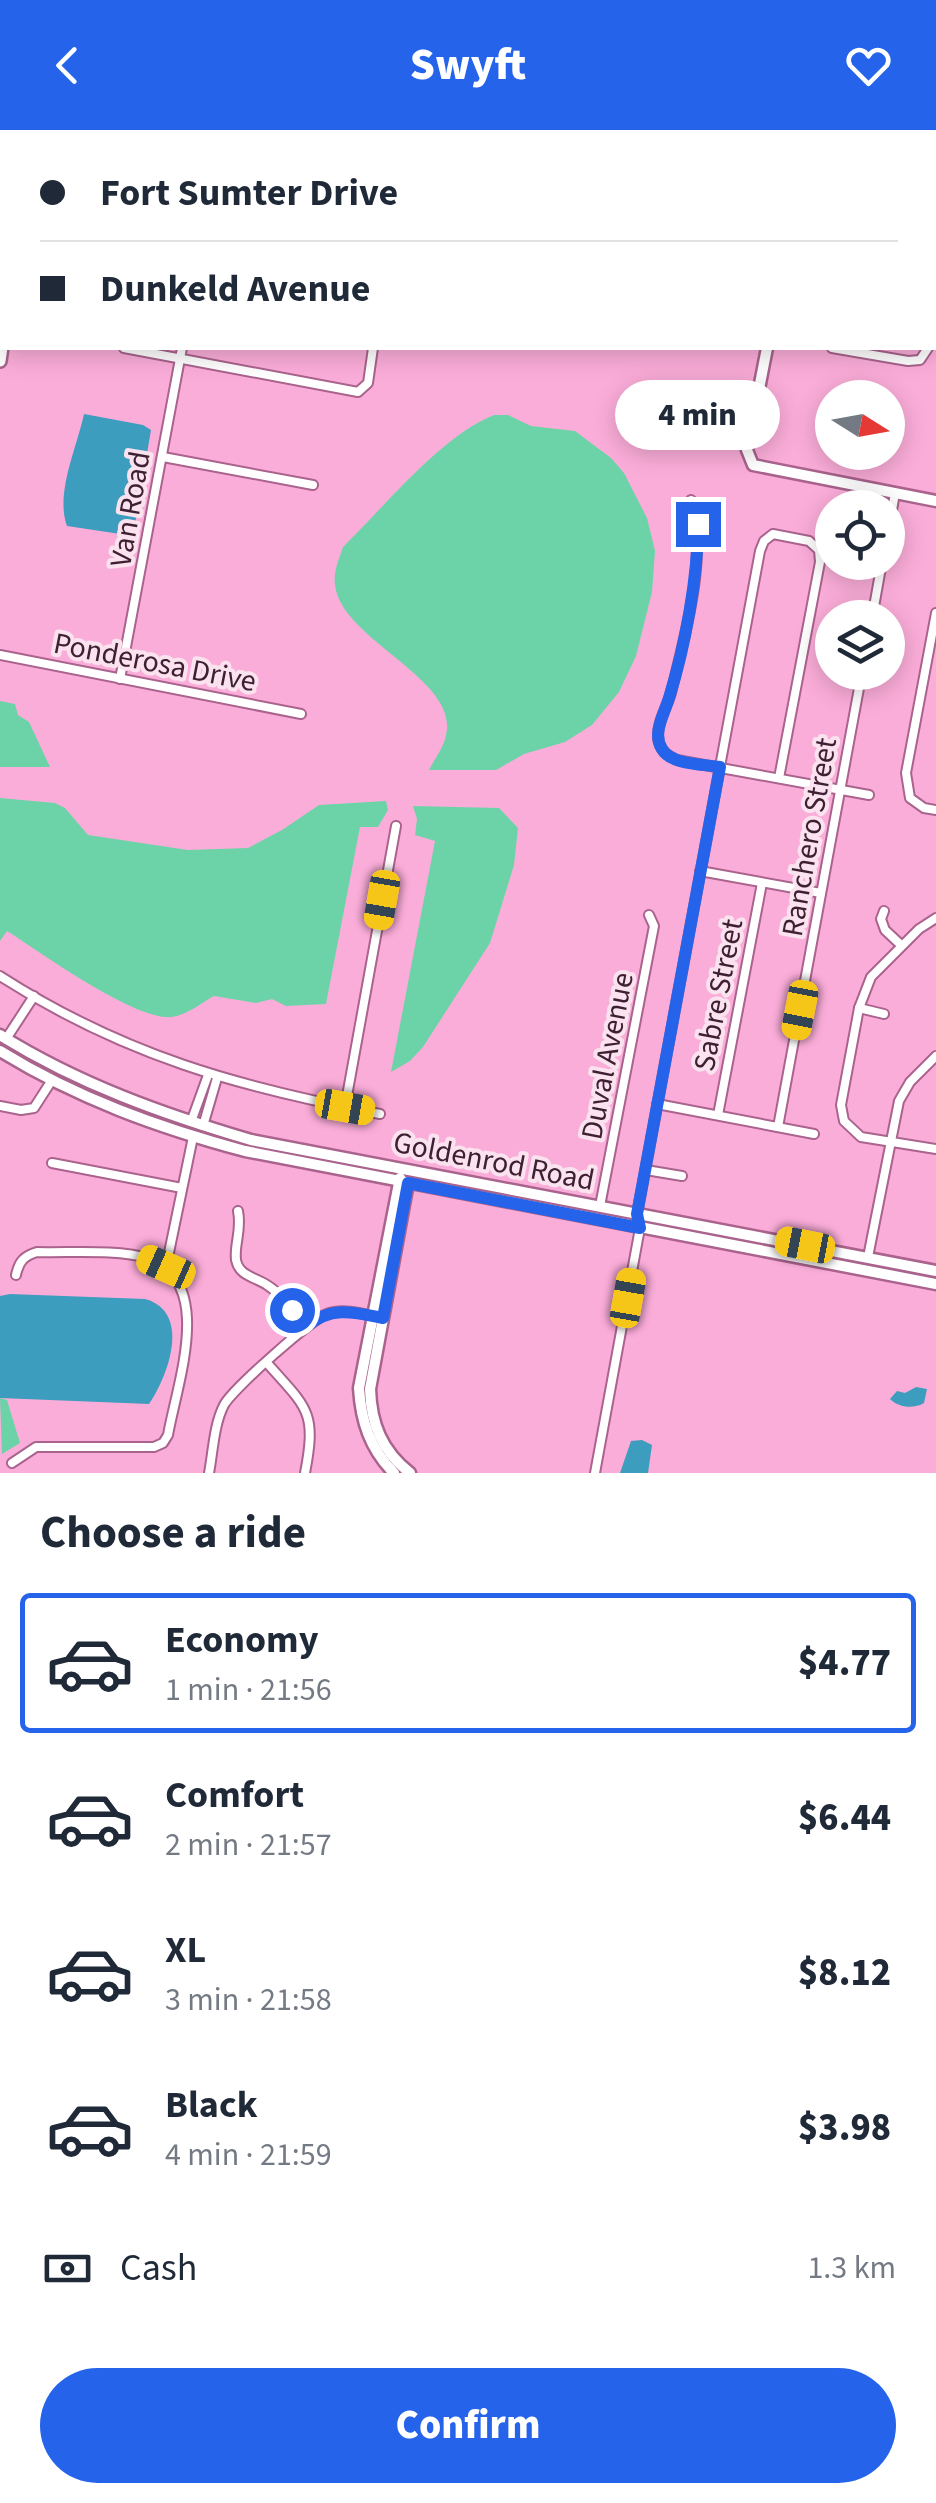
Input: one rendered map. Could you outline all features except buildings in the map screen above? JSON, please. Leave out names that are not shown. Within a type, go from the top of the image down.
[{"type":"main road","points":[[767,350],[747,450],[749,461],[758,468],[879,490]]},
{"type":"main road","points":[[905,495],[936,501]]},
{"type":"main road","name":"Goldenrod Road","points":[[3,1037],[104,1090],[252,1140],[931,1270]]},
{"type":"main road","name":"Goldenrod Road","points":[[0,1051],[100,1103],[193,1137],[285,1160],[936,1284]]},
{"type":"main road","points":[[285,1160],[307,1158],[392,1175],[404,1169]]},
{"type":"main road","points":[[410,1473],[388,1452],[371,1412],[371,1374],[377,1317],[402,1182],[408,1174],[432,1174]]},
{"type":"main road","points":[[802,1258],[810,1254],[854,1263],[868,1257]]},
{"type":"main road","points":[[865,1270],[886,1266],[931,1270]]},
{"type":"main road","points":[[377,1317],[361,1371],[360,1402],[370,1442],[394,1473]]},
{"type":"street","points":[[135,350],[358,392],[364,389],[373,350]]},
{"type":"street","name":"Van Road","points":[[120,679],[182,350]]},
{"type":"street","points":[[843,350],[908,362],[920,360],[927,350]]},
{"type":"street","points":[[163,456],[314,485]]},
{"type":"street","points":[[691,500],[698,524],[697,567],[670,697],[658,735],[661,748],[668,756],[869,795]]},
{"type":"street","points":[[595,1473],[640,1228],[637,1214],[760,552],[764,541],[773,534],[809,541],[818,550],[820,562],[779,778]]},
{"type":"street","points":[[936,613],[906,774],[910,798],[924,808],[936,810]]},
{"type":"street","name":"Ponderosa Drive","points":[[0,654],[301,714]]},
{"type":"street","points":[[926,667],[936,669]]},
{"type":"street","name":"Ranchero Street","points":[[778,1127],[859,690]]},
{"type":"street","points":[[345,1107],[396,826]]},
{"type":"street","points":[[700,871],[821,893]]},
{"type":"street","name":"Sabre Street","points":[[718,1115],[762,882]]},
{"type":"street","points":[[884,911],[881,919],[885,930],[901,946]]},
{"type":"street","name":"Duval Avenue","points":[[600,1206],[654,926],[649,915]]},
{"type":"street","points":[[936,918],[901,946],[872,977],[859,1008],[841,1106],[844,1122],[861,1137],[936,1149]]},
{"type":"street","points":[[0,976],[107,1036],[212,1076],[380,1114]]},
{"type":"street","points":[[3,1037],[34,996]]},
{"type":"street","points":[[859,1008],[884,1014]]},
{"type":"street","points":[[868,1257],[899,1101],[910,1082],[936,1056]]},
{"type":"street","points":[[197,1124],[200,1094],[212,1076]]},
{"type":"street","points":[[197,1124],[211,1098],[212,1076]]},
{"type":"street","points":[[0,1106],[34,1108],[52,1080]]},
{"type":"street","points":[[200,1094],[211,1098]]},
{"type":"street","points":[[657,1104],[814,1134]]},
{"type":"street","points":[[166,1267],[193,1137]]},
{"type":"street","points":[[52,1163],[182,1188]]},
{"type":"street","points":[[646,1170],[682,1176]]},
{"type":"street","points":[[238,1211],[238,1266],[270,1287],[307,1326]]},
{"type":"street","points":[[12,1463],[36,1447],[154,1447],[163,1443],[168,1435],[188,1326],[187,1301],[180,1284],[166,1267],[145,1258],[37,1252],[18,1264],[16,1276]]},
{"type":"street","points":[[209,1473],[223,1407],[234,1393],[307,1326],[332,1312],[377,1317]]},
{"type":"street","points":[[268,1363],[308,1410],[312,1430],[305,1473]]},
{"type":"green space","points":[[494,415],[508,415],[531,426],[575,431],[611,458],[624,473],[647,518],[655,551],[652,592],[636,656],[619,692],[592,725],[565,742],[524,754],[496,770],[429,770],[445,740],[445,715],[419,677],[376,642],[342,605],[335,585],[336,570],[343,547],[414,474],[454,439]]},
{"type":"green space","points":[[0,701],[15,704],[18,715],[29,722],[50,767],[0,767]]},
{"type":"green space","points":[[0,798],[55,803],[65,808],[88,835],[188,850],[248,848],[319,805],[386,801],[388,810],[378,827],[360,827],[326,1004],[286,1006],[272,999],[256,1003],[214,996],[172,1017],[135,1008],[112,997],[7,931],[0,941]]},
{"type":"green space","points":[[413,806],[499,808],[518,828],[514,865],[490,943],[423,1047],[410,1061],[391,1072],[435,841],[415,835],[417,819]]},
{"type":"green space","points":[[0,1398],[7,1400],[20,1443],[2,1454]]},
{"type":"water","points":[[84,414],[143,425],[151,430],[134,530],[127,535],[67,526],[65,485]]},
{"type":"water","points":[[0,1296],[145,1299],[159,1306],[168,1317],[172,1346],[163,1378],[149,1404],[0,1398]]},
{"type":"water","points":[[916,1387],[927,1389],[920,1405],[902,1406],[890,1399],[897,1391],[905,1393]]},
{"type":"water","points":[[642,1440],[652,1445],[648,1473],[620,1473],[631,1441]]},
{"type":"route","points":[[292,1310],[307,1326],[323,1315],[340,1311],[383,1318],[408,1183],[640,1228],[637,1214],[720,767],[668,756],[658,735],[670,697],[697,567],[698,524]]}]
